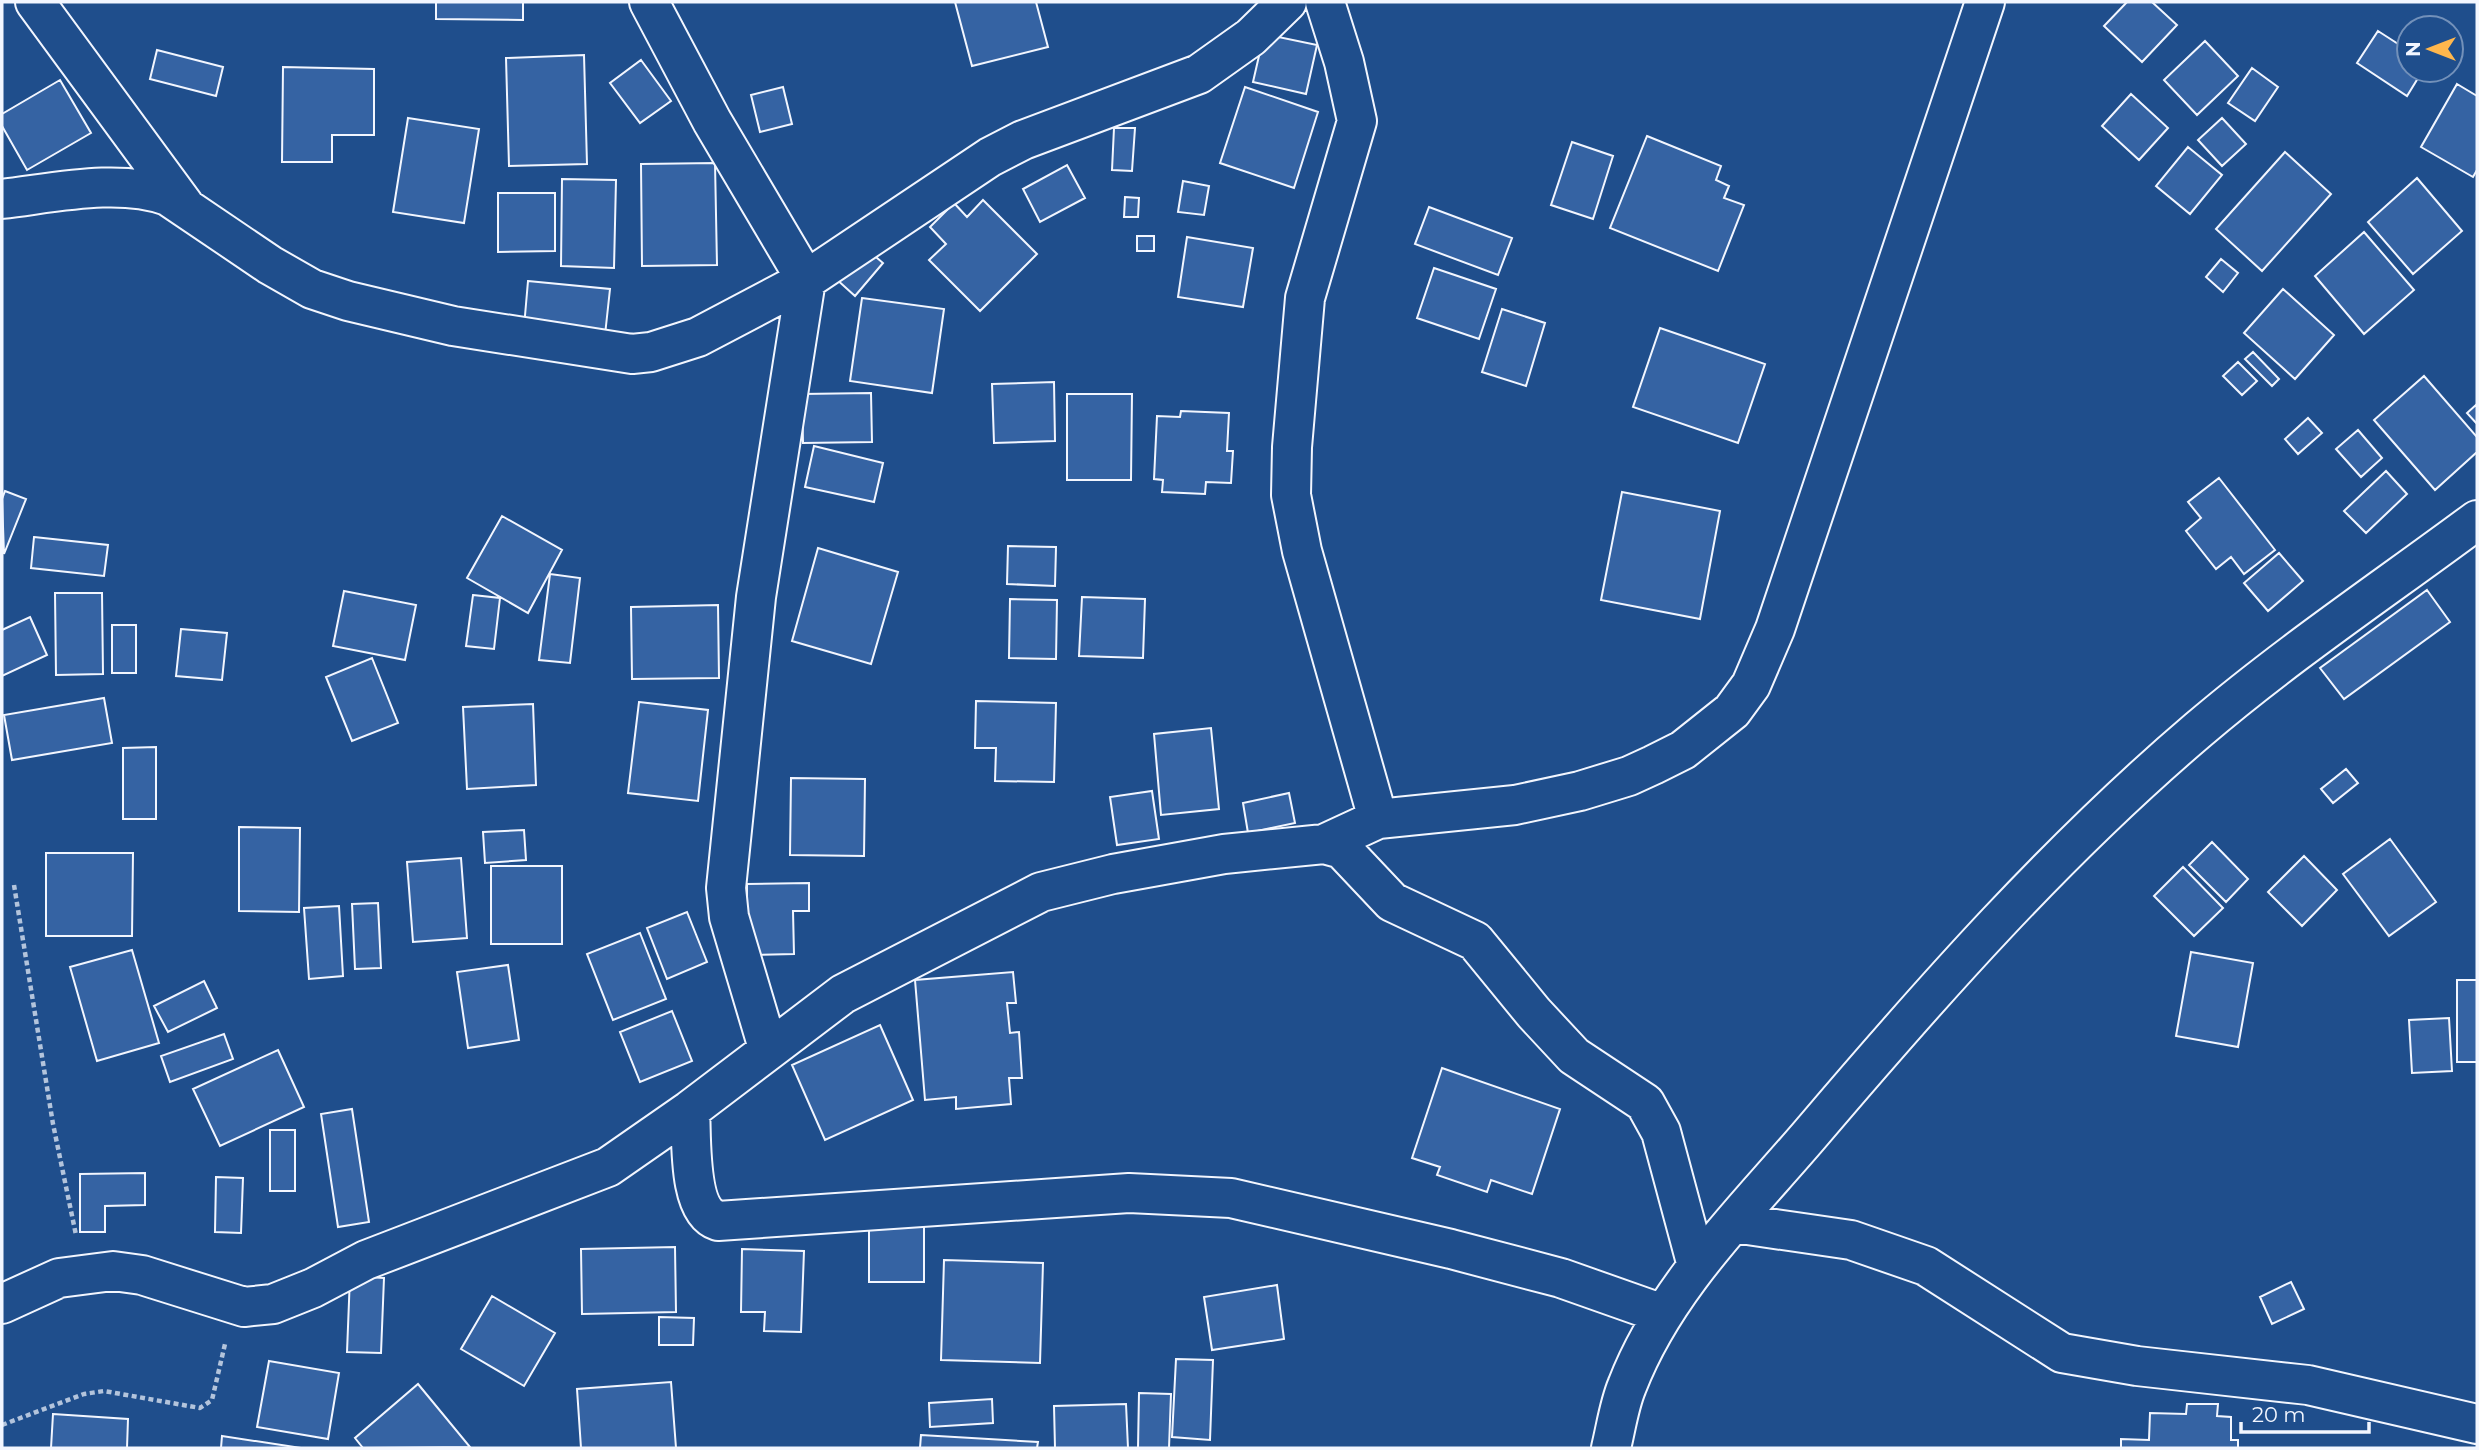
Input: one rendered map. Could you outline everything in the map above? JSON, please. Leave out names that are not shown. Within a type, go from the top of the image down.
[{"type":"street","points":[[35,2],[185,207]]},
{"type":"street","points":[[649,2],[712,121],[806,280],[756,597],[726,888],[729,917],[768,1048]]},
{"type":"street","points":[[2,199],[132,188],[152,191],[185,207],[270,265],[312,289],[336,297],[453,326],[611,352],[651,352],[698,337],[806,280],[990,157],[1023,140],[1176,83],[1216,65],[1251,37],[1287,2]]},
{"type":"street","points":[[1325,2],[1344,62],[1357,121],[1305,298],[1292,447],[1291,495],[1302,551],[1378,819]]},
{"type":"street","points":[[2,1304],[59,1278],[113,1271],[142,1275],[244,1307],[272,1304],[313,1288],[366,1260],[608,1167],[691,1110],[768,1048],[843,993],[1041,892],[1113,874],[1224,854],[1324,844],[1378,819],[1515,805],[1629,776],[1683,750],[1732,712],[1751,685],[1775,629],[1985,2]]},
{"type":"street","points":[[1611,1448],[1626,1387],[1664,1314],[1698,1266],[1854,1083],[2056,860],[2199,729],[2367,598],[2477,520]]},
{"type":"street","points":[[1324,844],[1342,849],[1392,902],[1475,941],[1574,1056],[1645,1103],[1661,1132],[1698,1266]]},
{"type":"street","points":[[691,1110],[695,1191],[707,1214],[718,1221],[1129,1193],[1231,1198],[1451,1249],[1561,1278],[1664,1314]]},
{"type":"street","points":[[1734,1223],[1851,1240],[1926,1266],[2062,1353],[2137,1366],[2308,1385],[2477,1424]]},
{"type":"path","points":[[15,885],[53,1124],[85,1273]]},
{"type":"path","points":[[2,1425],[85,1394],[104,1391],[194,1408],[207,1405],[215,1394],[234,1302]]},
{"type":"building","points":[[436,2],[523,2],[523,20],[436,19]]},
{"type":"building","points":[[955,2],[1036,2],[1048,47],[972,66]]},
{"type":"building","points":[[2127,2],[2152,2],[2177,25],[2142,62],[2104,26]]},
{"type":"building","points":[[2378,31],[2395,42],[2395,84],[2414,84],[2407,96],[2357,63]]},
{"type":"building","points":[[1264,34],[1317,45],[1306,94],[1253,82]]},
{"type":"building","points":[[2205,41],[2238,76],[2197,115],[2164,80]]},
{"type":"building","points":[[157,50],[223,67],[216,96],[150,79]]},
{"type":"building","points":[[584,55],[587,164],[509,166],[506,58]]},
{"type":"building","points":[[641,60],[671,101],[640,123],[610,83]]},
{"type":"building","points":[[283,67],[374,69],[374,135],[332,135],[332,162],[282,162]]},
{"type":"building","points":[[2252,68],[2278,87],[2255,121],[2228,103]]},
{"type":"building","points":[[60,80],[91,133],[27,170],[2,126],[2,114]]},
{"type":"building","points":[[2457,84],[2477,96],[2477,170],[2473,177],[2421,147]]},
{"type":"building","points":[[783,87],[792,124],[760,132],[751,95]]},
{"type":"building","points":[[1245,87],[1318,112],[1294,188],[1220,163]]},
{"type":"building","points":[[2131,94],[2168,128],[2139,160],[2102,126]]},
{"type":"building","points":[[408,118],[479,129],[464,223],[393,212]]},
{"type":"building","points":[[2222,118],[2246,144],[2222,166],[2198,140]]},
{"type":"building","points":[[1114,128],[1135,128],[1132,171],[1112,170]]},
{"type":"building","points":[[1647,136],[1721,166],[1716,180],[1729,186],[1724,198],[1744,205],[1718,271],[1610,228]]},
{"type":"building","points":[[1572,142],[1613,156],[1593,219],[1551,205]]},
{"type":"building","points":[[2188,147],[2222,175],[2190,214],[2156,186]]},
{"type":"building","points":[[2285,152],[2331,194],[2262,271],[2216,229]]},
{"type":"building","points":[[715,163],[717,265],[642,266],[641,164]]},
{"type":"building","points":[[1067,165],[1085,198],[1040,222],[1023,189]]},
{"type":"building","points":[[2417,178],[2462,231],[2413,274],[2368,222]]},
{"type":"building","points":[[562,179],[616,180],[614,268],[561,266]]},
{"type":"building","points":[[1183,181],[1209,186],[1204,215],[1178,212]]},
{"type":"building","points":[[498,193],[555,193],[555,251],[498,252]]},
{"type":"building","points":[[1125,197],[1139,198],[1138,217],[1124,217]]},
{"type":"building","points":[[983,200],[1037,254],[980,311],[929,260],[946,244],[930,227],[954,203],[967,217]]},
{"type":"building","points":[[1429,207],[1512,238],[1498,275],[1415,244]]},
{"type":"building","points":[[2364,232],[2414,290],[2364,334],[2315,276]]},
{"type":"building","points":[[1137,236],[1154,236],[1154,251],[1137,251]]},
{"type":"building","points":[[1187,237],[1253,248],[1243,307],[1178,297]]},
{"type":"building","points":[[863,246],[883,263],[855,296],[835,278]]},
{"type":"building","points":[[2221,259],[2238,273],[2223,292],[2206,277]]},
{"type":"building","points":[[1434,268],[1496,289],[1479,339],[1417,318]]},
{"type":"building","points":[[528,281],[610,289],[605,335],[524,327]]},
{"type":"building","points":[[2283,289],[2334,335],[2295,379],[2244,333]]},
{"type":"building","points":[[862,298],[944,309],[932,393],[850,381]]},
{"type":"building","points":[[1502,309],[1545,323],[1526,386],[1482,372]]},
{"type":"building","points":[[1660,328],[1765,364],[1738,443],[1633,407]]},
{"type":"building","points":[[2253,352],[2279,379],[2272,386],[2245,359]]},
{"type":"building","points":[[2238,362],[2257,381],[2242,395],[2223,376]]},
{"type":"building","points":[[2424,376],[2477,437],[2477,452],[2435,490],[2374,420]]},
{"type":"building","points":[[1054,382],[1055,441],[994,443],[992,384]]},
{"type":"building","points":[[871,393],[872,442],[803,443],[802,394]]},
{"type":"building","points":[[1067,394],[1132,394],[1131,480],[1067,480]]},
{"type":"building","points":[[2477,404],[2477,424],[2467,413]]},
{"type":"building","points":[[1181,411],[1229,413],[1227,451],[1233,451],[1231,483],[1206,482],[1205,494],[1162,492],[1163,480],[1154,479],[1157,416],[1180,417]]},
{"type":"building","points":[[2308,418],[2322,433],[2298,454],[2285,439]]},
{"type":"building","points":[[2358,430],[2382,458],[2361,477],[2336,449]]},
{"type":"building","points":[[814,446],[883,463],[874,502],[805,487]]},
{"type":"building","points":[[2386,471],[2407,494],[2366,533],[2344,511]]},
{"type":"building","points":[[2219,478],[2275,550],[2244,574],[2231,557],[2216,569],[2186,531],[2201,518],[2188,502]]},
{"type":"building","points":[[5,491],[26,499],[4,554],[2,499]]},
{"type":"building","points":[[1622,492],[1720,511],[1700,619],[1601,600]]},
{"type":"building","points":[[502,516],[562,550],[528,613],[467,578]]},
{"type":"building","points":[[34,537],[108,545],[104,576],[31,568]]},
{"type":"building","points":[[1008,546],[1056,547],[1055,586],[1007,584]]},
{"type":"building","points":[[818,548],[898,572],[871,664],[792,641]]},
{"type":"building","points":[[2279,553],[2303,581],[2268,611],[2244,583]]},
{"type":"building","points":[[550,574],[580,578],[570,663],[539,660]]},
{"type":"building","points":[[2427,590],[2450,622],[2344,699],[2320,668]]},
{"type":"building","points":[[344,591],[416,605],[405,660],[333,646]]},
{"type":"building","points":[[55,593],[102,593],[103,674],[56,675]]},
{"type":"building","points":[[473,595],[500,598],[494,649],[466,646]]},
{"type":"building","points":[[1082,597],[1145,599],[1143,658],[1079,656]]},
{"type":"building","points":[[1010,599],[1057,600],[1056,659],[1009,658]]},
{"type":"building","points":[[718,605],[719,678],[632,679],[631,607]]},
{"type":"building","points":[[30,617],[47,655],[2,676],[2,630]]},
{"type":"building","points":[[112,625],[136,625],[136,673],[112,673]]},
{"type":"building","points":[[181,629],[227,633],[222,680],[176,676]]},
{"type":"building","points":[[372,658],[398,723],[352,741],[326,677]]},
{"type":"building","points":[[104,698],[112,743],[12,760],[4,715]]},
{"type":"building","points":[[976,701],[1056,703],[1054,782],[995,781],[996,748],[975,748]]},
{"type":"building","points":[[639,702],[708,710],[698,801],[628,793]]},
{"type":"building","points":[[533,704],[536,785],[467,789],[463,707]]},
{"type":"building","points":[[1211,728],[1219,809],[1161,815],[1154,734]]},
{"type":"building","points":[[156,747],[156,819],[123,819],[123,748]]},
{"type":"building","points":[[2346,769],[2358,783],[2333,803],[2321,789]]},
{"type":"building","points":[[791,778],[865,779],[864,856],[790,855]]},
{"type":"building","points":[[1152,791],[1159,839],[1117,845],[1110,797]]},
{"type":"building","points":[[1289,793],[1295,823],[1248,833],[1243,803]]},
{"type":"building","points":[[239,827],[300,828],[299,912],[239,911]]},
{"type":"building","points":[[524,830],[526,860],[485,863],[483,832]]},
{"type":"building","points":[[2390,839],[2436,902],[2389,936],[2343,874]]},
{"type":"building","points":[[2212,842],[2248,879],[2226,902],[2189,865]]},
{"type":"building","points":[[46,853],[133,853],[132,936],[46,936]]},
{"type":"building","points":[[2304,856],[2337,890],[2302,926],[2268,892]]},
{"type":"building","points":[[461,858],[467,938],[413,942],[407,862]]},
{"type":"building","points":[[491,866],[562,866],[562,944],[491,944]]},
{"type":"building","points":[[2183,867],[2223,908],[2194,936],[2154,896]]},
{"type":"building","points":[[809,883],[809,911],[793,911],[794,954],[753,955],[738,895],[747,895],[747,884]]},
{"type":"building","points":[[378,903],[381,968],[355,969],[352,904]]},
{"type":"building","points":[[339,906],[343,976],[309,979],[304,908]]},
{"type":"building","points":[[687,912],[707,962],[667,979],[647,928]]},
{"type":"building","points":[[640,933],[666,999],[613,1020],[587,954]]},
{"type":"building","points":[[132,950],[159,1043],[97,1061],[70,967]]},
{"type":"building","points":[[2191,952],[2253,963],[2238,1047],[2176,1036]]},
{"type":"building","points":[[508,965],[519,1040],[468,1048],[457,972]]},
{"type":"building","points":[[1013,972],[1016,1003],[1007,1003],[1010,1033],[1019,1032],[1022,1078],[1009,1078],[1011,1104],[956,1109],[956,1097],[925,1100],[915,980]]},
{"type":"building","points":[[2457,980],[2477,980],[2477,1062],[2457,1062]]},
{"type":"building","points":[[204,981],[217,1008],[168,1032],[154,1006]]},
{"type":"building","points":[[672,1011],[692,1061],[640,1082],[620,1032]]},
{"type":"building","points":[[2449,1018],[2452,1071],[2412,1073],[2409,1020]]},
{"type":"building","points":[[880,1025],[913,1100],[825,1140],[792,1065]]},
{"type":"building","points":[[224,1034],[233,1059],[170,1082],[161,1056]]},
{"type":"building","points":[[278,1050],[304,1107],[220,1146],[193,1089]]},
{"type":"building","points":[[1442,1068],[1560,1109],[1532,1194],[1491,1180],[1487,1192],[1437,1175],[1440,1167],[1412,1158]]},
{"type":"building","points":[[352,1109],[369,1222],[338,1227],[321,1114]]},
{"type":"building","points":[[270,1130],[295,1130],[295,1191],[270,1191]]},
{"type":"building","points":[[145,1173],[145,1205],[105,1206],[105,1232],[80,1232],[80,1174]]},
{"type":"building","points":[[216,1177],[243,1178],[241,1233],[215,1232]]},
{"type":"building","points":[[869,1215],[924,1215],[924,1282],[869,1282]]},
{"type":"building","points":[[675,1247],[676,1312],[582,1314],[581,1249]]},
{"type":"building","points":[[742,1249],[804,1251],[801,1332],[764,1331],[765,1312],[741,1312]]},
{"type":"building","points":[[944,1260],[1043,1263],[1040,1363],[941,1360]]},
{"type":"building","points":[[350,1276],[384,1278],[381,1353],[347,1352]]},
{"type":"building","points":[[2291,1282],[2304,1309],[2272,1324],[2260,1297]]},
{"type":"building","points":[[1277,1285],[1284,1339],[1212,1350],[1204,1297]]},
{"type":"building","points":[[492,1296],[555,1333],[524,1386],[461,1349]]},
{"type":"building","points":[[659,1317],[694,1318],[693,1345],[659,1345]]},
{"type":"building","points":[[1176,1359],[1213,1360],[1210,1440],[1172,1437]]},
{"type":"building","points":[[269,1361],[339,1373],[328,1439],[257,1427]]},
{"type":"building","points":[[671,1382],[676,1448],[581,1448],[577,1389]]},
{"type":"building","points":[[418,1384],[470,1447],[363,1448],[355,1438]]},
{"type":"building","points":[[1139,1393],[1171,1394],[1169,1448],[1138,1448]]},
{"type":"building","points":[[992,1399],[993,1423],[930,1427],[929,1403]]},
{"type":"building","points":[[1126,1404],[1128,1448],[1055,1448],[1054,1406]]},
{"type":"building","points":[[2187,1404],[2218,1404],[2217,1416],[2231,1417],[2231,1440],[2238,1440],[2238,1448],[2121,1448],[2121,1439],[2149,1440],[2150,1413],[2186,1414]]},
{"type":"building","points":[[53,1414],[128,1419],[127,1448],[51,1448]]},
{"type":"building","points":[[921,1435],[1038,1442],[1037,1448],[920,1448]]},
{"type":"building","points":[[222,1436],[301,1448],[221,1448]]}]
